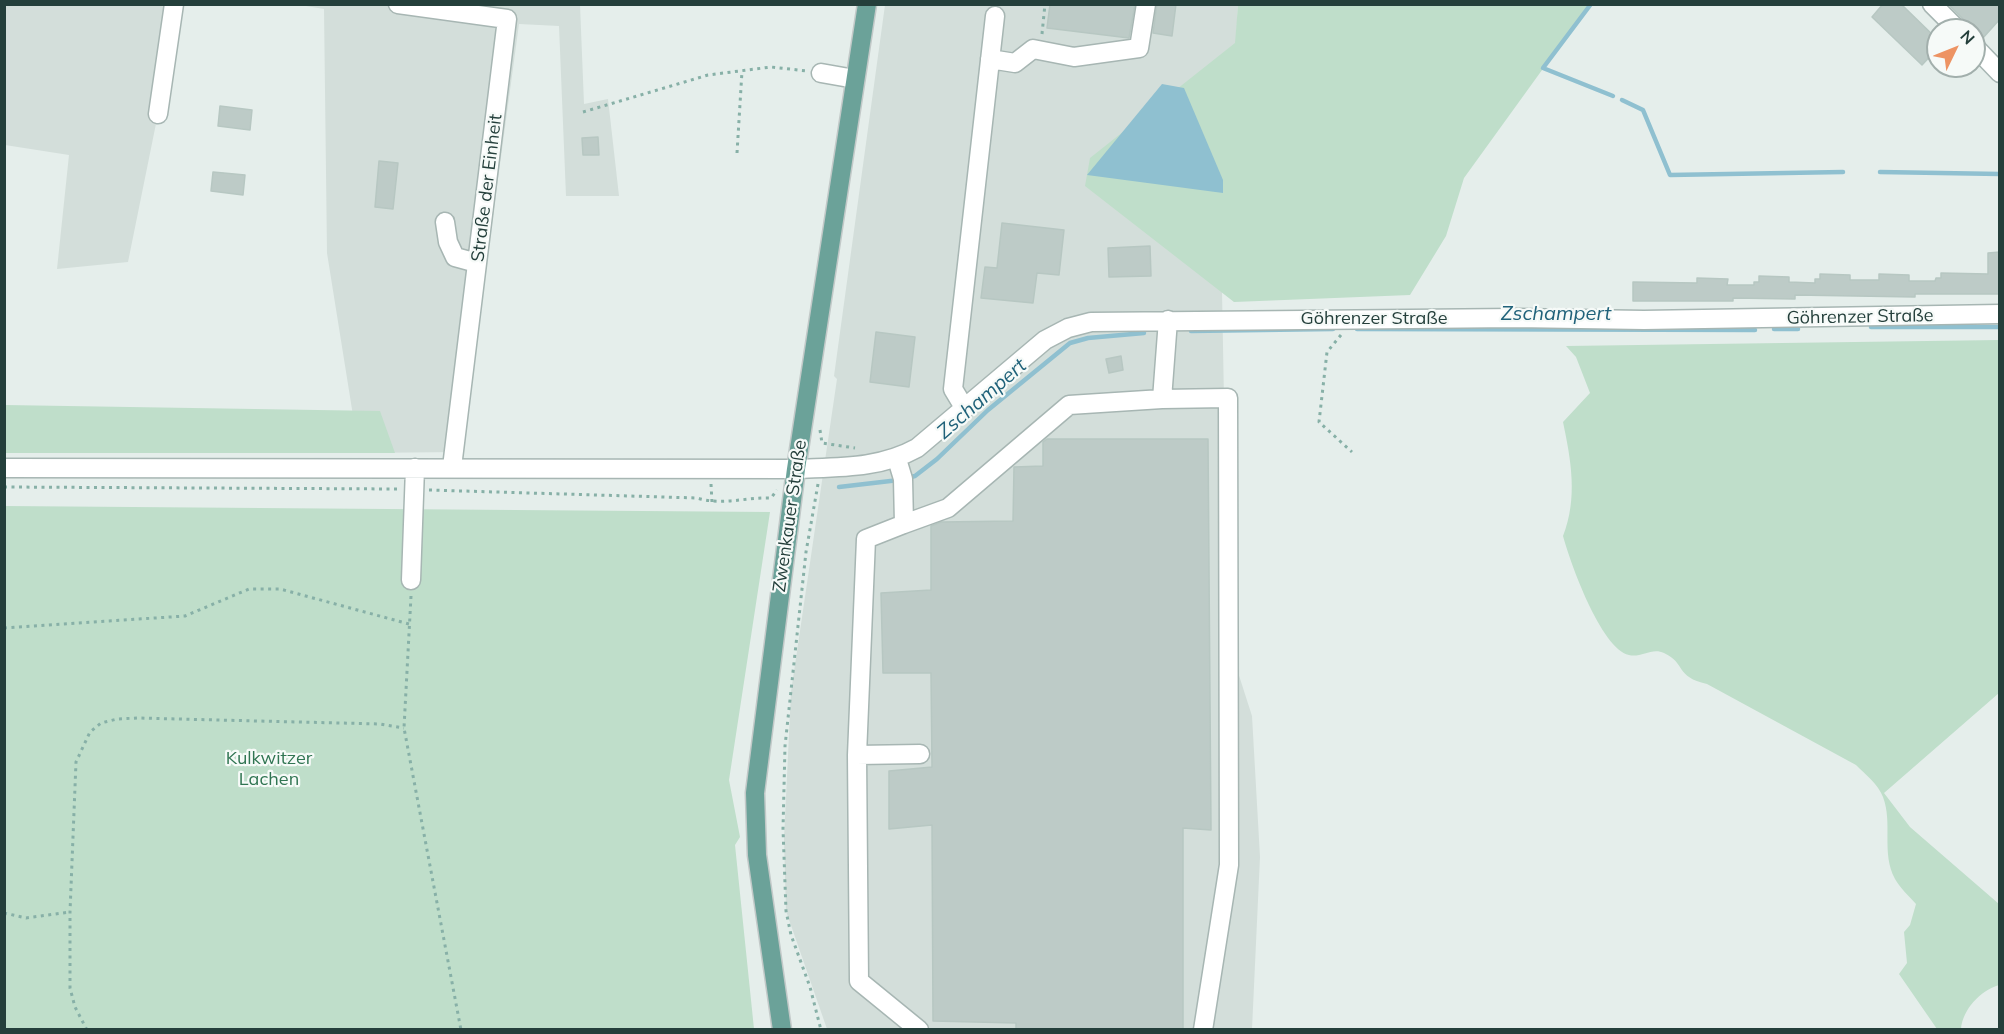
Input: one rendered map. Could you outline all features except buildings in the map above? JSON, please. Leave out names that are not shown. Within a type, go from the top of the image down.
[{"type":"main road","name":"Zwenkauer Straße","points":[[782,1029],[757,855],[755,793],[796,469],[867,4]]},
{"type":"street","points":[[158,114],[174,4]]},
{"type":"street","name":"Straße der Einheit","points":[[398,4],[507,19],[452,467]]},
{"type":"street","points":[[990,58],[1015,63],[1033,49],[1074,57],[1139,48],[1146,4]]},
{"type":"street","points":[[1932,4],[1946,18]]},
{"type":"street","points":[[965,409],[953,388],[995,16]]},
{"type":"street","points":[[1986,58],[2000,73]]},
{"type":"street","points":[[821,73],[855,79]]},
{"type":"street","points":[[445,222],[448,242],[455,257],[477,263]]},
{"type":"street","name":"Göhrenzer Straße","points":[[796,469],[877,465],[897,459],[917,448],[1045,340],[1068,328],[1091,322],[1644,320],[2000,314]]},
{"type":"street","points":[[1162,399],[1168,320]]},
{"type":"street","points":[[919,1029],[859,981],[857,755],[866,539],[948,508],[1069,405],[1162,399],[1228,398],[1230,865],[1203,1029]]},
{"type":"street","points":[[897,459],[903,479],[904,524]]},
{"type":"street","points":[[4,468],[796,469]]},
{"type":"street","points":[[411,579],[415,468]]},
{"type":"street","points":[[857,755],[920,754]]},
{"type":"path","points":[[1040,50],[1045,4]]},
{"type":"path","points":[[583,112],[708,75],[771,67],[821,73]]},
{"type":"path","points":[[737,153],[742,71]]},
{"type":"path","points":[[1347,320],[1342,334],[1327,352],[1318,422],[1352,452]]},
{"type":"path","points":[[821,1029],[810,987],[794,945],[786,911],[783,829],[785,746],[801,599],[811,517],[829,445]]},
{"type":"path","points":[[702,478],[712,485],[712,502]]},
{"type":"path","points":[[4,487],[414,490],[697,498],[730,503],[748,498],[771,498]]},
{"type":"path","points":[[411,579],[404,728],[461,1029]]},
{"type":"path","points":[[4,628],[185,616],[249,589],[280,589],[410,624]]},
{"type":"path","points":[[87,1029],[75,1007],[70,988],[70,912],[76,762],[90,732],[102,723],[117,719],[137,718],[380,724],[404,728]]},
{"type":"path","points":[[4,913],[26,918],[70,912]]},
{"type":"shaded area","points":[[4,5],[180,5],[128,262],[57,269],[69,155],[5,145]]},
{"type":"shaded area","points":[[300,5],[580,5],[584,104],[608,99],[619,196],[566,196],[559,26],[519,24],[461,452],[359,453],[327,253],[324,9]]},
{"type":"shaded area","points":[[885,5],[1238,5],[1222,291],[1227,565],[1235,663],[1252,716],[1260,857],[1252,1029],[827,1029],[786,911],[784,839],[791,692],[837,379],[834,376]]},
{"type":"green space","points":[[1238,5],[1589,5],[1464,178],[1446,236],[1410,295],[1234,302],[1085,186],[1090,158],[1235,43]]},
{"type":"green space","points":[[1999,340],[1999,693],[1884,793],[1910,827],[1999,904],[1999,985],[1979,996],[1965,1015],[1961,1029],[1937,1029],[1899,974],[1907,963],[1904,932],[1910,925],[1916,904],[1897,882],[1891,869],[1886,807],[1881,792],[1875,784],[1856,765],[1707,684],[1690,678],[1676,661],[1664,653],[1655,651],[1633,656],[1618,649],[1598,622],[1572,565],[1563,536],[1568,522],[1572,479],[1563,422],[1590,393],[1576,357],[1566,346]]},
{"type":"green space","points":[[5,405],[380,411],[395,453],[5,453]]},
{"type":"green space","name":"Kulkwitzer Lachen","points":[[5,506],[770,512],[729,780],[740,837],[735,845],[754,1029],[5,1030]]},
{"type":"water","points":[[1162,84],[1184,88],[1223,180],[1223,193],[1087,175]]},
{"type":"waterway","points":[[1591,4],[1543,68],[1613,96]]},
{"type":"waterway","points":[[1622,100],[1643,110],[1670,175],[1843,172]]},
{"type":"waterway","points":[[1880,172],[2000,174]]},
{"type":"waterway","name":"Zschampert","points":[[1871,327],[2000,327]]},
{"type":"waterway","name":"Zschampert","points":[[1191,331],[1333,329]]},
{"type":"waterway","name":"Zschampert","points":[[1357,329],[1755,330]]},
{"type":"waterway","name":"Zschampert","points":[[1774,329],[1798,329]]},
{"type":"waterway","name":"Zschampert","points":[[907,478],[915,476],[937,459],[988,410],[1070,343],[1088,338],[1144,333]]},
{"type":"waterway","name":"Zschampert","points":[[839,487],[899,480]]}]
